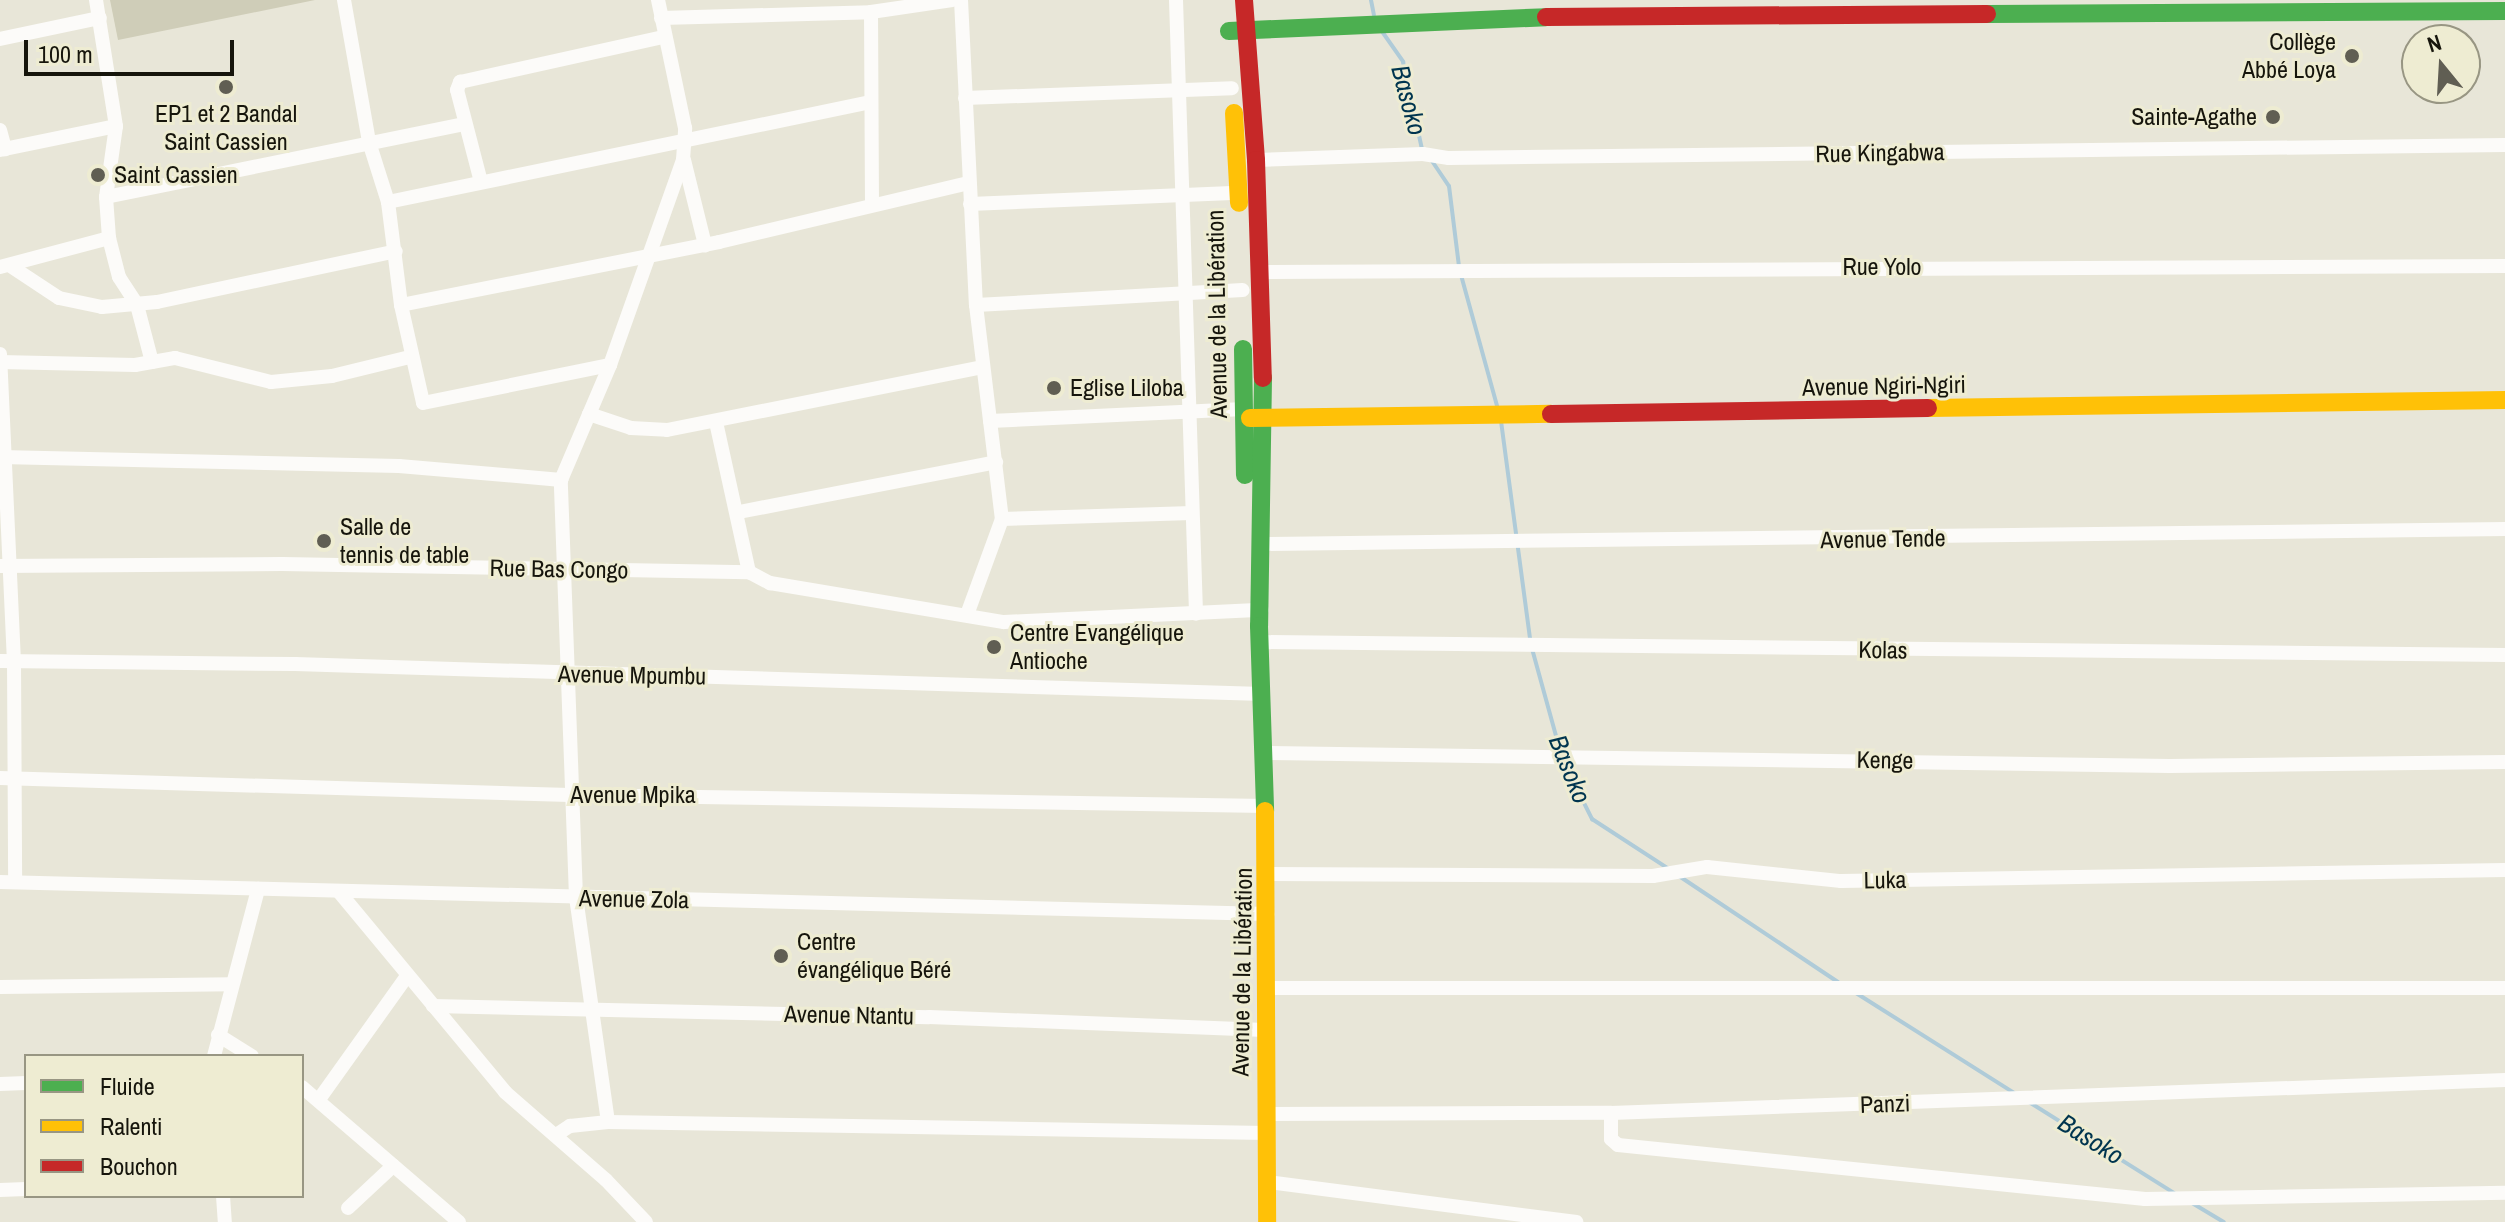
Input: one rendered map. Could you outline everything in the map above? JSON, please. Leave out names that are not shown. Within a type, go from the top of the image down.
[{"type":"main road","name":"Avenue de la Libération","points":[[1226,0],[1238,31],[1256,160],[1264,419],[1258,622]]},
{"type":"main road","name":"Avenue de la Libération","points":[[1244,0],[1232,88],[1243,290],[1244,414],[1264,694],[1268,914],[1265,1030],[1267,1222]]},
{"type":"main road","points":[[1238,31],[1480,17],[2505,11]]},
{"type":"main road","name":"Avenue Ngiri-Ngiri","points":[[1244,414],[1264,419],[1476,417],[2505,400]]},
{"type":"street","points":[[96,0],[116,126],[106,197],[109,238],[119,277],[137,305],[152,362]]},
{"type":"street","points":[[344,0],[369,142],[388,202],[401,305],[420,398],[428,405],[610,365]]},
{"type":"street","points":[[608,1122],[576,897],[561,480],[610,365],[683,160],[686,141],[658,0]]},
{"type":"street","points":[[661,18],[871,12],[952,0]]},
{"type":"street","points":[[961,0],[976,305],[981,367],[1002,519],[968,612]]},
{"type":"street","points":[[1176,0],[1192,411],[1196,614]]},
{"type":"street","points":[[871,12],[869,102],[872,205]]},
{"type":"street","points":[[0,39],[100,18]]},
{"type":"street","points":[[481,182],[457,90],[469,77],[663,37]]},
{"type":"street","points":[[965,98],[1232,88]]},
{"type":"street","points":[[388,202],[869,102]]},
{"type":"street","points":[[106,197],[464,124]]},
{"type":"street","points":[[0,130],[2,149],[116,126]]},
{"type":"street","name":"Rue Kingabwa","points":[[1256,160],[1423,154],[1449,158],[2505,145]]},
{"type":"street","points":[[683,160],[705,245]]},
{"type":"street","points":[[401,305],[705,245],[969,183]]},
{"type":"street","points":[[970,204],[1183,192],[1238,193]]},
{"type":"street","points":[[6,267],[37,254],[109,238]]},
{"type":"street","points":[[6,267],[30,284],[59,298],[102,307],[137,305],[396,251]]},
{"type":"street","name":"Rue Yolo","points":[[1259,272],[2505,266]]},
{"type":"street","points":[[976,305],[1188,296],[1243,290]]},
{"type":"street","points":[[0,354],[7,661],[7,881]]},
{"type":"street","points":[[0,362],[194,361],[271,382],[332,376],[410,357]]},
{"type":"street","points":[[589,414],[631,428],[667,430],[981,367]]},
{"type":"street","points":[[990,421],[1192,411],[1244,414]]},
{"type":"street","points":[[716,422],[739,512],[749,572]]},
{"type":"street","points":[[2,457],[399,466],[561,480]]},
{"type":"street","points":[[739,512],[996,462]]},
{"type":"street","points":[[1002,519],[1192,513]]},
{"type":"street","name":"Avenue Tende","points":[[1261,544],[1537,544],[2505,529]]},
{"type":"street","name":"Rue Bas Congo","points":[[5,567],[749,572],[770,583],[968,612],[1004,622],[1196,614]]},
{"type":"street","name":"Kolas","points":[[1196,614],[1517,645],[2505,655]]},
{"type":"street","name":"Avenue Mpumbu","points":[[7,661],[1264,694]]},
{"type":"street","name":"Kenge","points":[[1265,753],[2170,766],[2505,762]]},
{"type":"street","name":"Avenue Mpika","points":[[8,778],[570,795],[1266,806]]},
{"type":"street","name":"Luka","points":[[1267,874],[1653,876],[1707,867],[1841,881],[2505,870]]},
{"type":"street","name":"Avenue Zola","points":[[7,881],[340,893],[1268,914]]},
{"type":"street","points":[[214,1054],[258,889]]},
{"type":"street","points":[[340,893],[505,1092],[556,1135],[646,1222]]},
{"type":"street","points":[[320,1098],[407,976]]},
{"type":"street","points":[[0,987],[232,984]]},
{"type":"street","points":[[1267,988],[2505,988]]},
{"type":"street","name":"Avenue Ntantu","points":[[433,1006],[590,1012],[929,1017],[1265,1030]]},
{"type":"street","points":[[218,1035],[249,1054]]},
{"type":"street","name":"Panzi","points":[[1265,1114],[1611,1113],[2505,1080]]},
{"type":"street","points":[[0,1084],[24,1083]]},
{"type":"street","points":[[304,1088],[320,1098],[459,1222]]},
{"type":"street","points":[[1611,1113],[1611,1139],[1618,1145],[2145,1199],[2505,1193]]},
{"type":"street","points":[[556,1135],[570,1126],[608,1122],[1266,1133]]},
{"type":"street","points":[[348,1208],[393,1166]]},
{"type":"street","points":[[1268,1182],[1576,1222]]},
{"type":"street","points":[[0,1190],[24,1189]]},
{"type":"street","points":[[223,1198],[225,1222]]},
{"type":"shaded area","points":[[110,0],[315,0],[118,40]]},
{"type":"waterway","name":"Basoko","points":[[1371,0],[1374,15]]},
{"type":"waterway","name":"Basoko","points":[[1381,30],[1403,62],[1422,149]]},
{"type":"waterway","name":"Basoko","points":[[1432,161],[1449,186],[1459,266]]},
{"type":"waterway","name":"Basoko","points":[[1461,275],[1498,409]]},
{"type":"waterway","name":"Basoko","points":[[1501,421],[1531,645],[1561,754]]},
{"type":"waterway","name":"Basoko","points":[[1564,763],[1592,819],[1669,869]]},
{"type":"waterway","name":"Basoko","points":[[1679,876],[1838,982]]},
{"type":"waterway","name":"Basoko","points":[[1856,993],[2014,1093]]},
{"type":"waterway","name":"Basoko","points":[[2029,1102],[2174,1193]]},
{"type":"waterway","name":"Basoko","points":[[2192,1203],[2224,1222]]},
{"type":"traffic: fast","points":[[1987,14],[2505,11]]},
{"type":"traffic: fast","points":[[1229,31],[1546,17]]},
{"type":"traffic: fast","points":[[1243,349],[1245,475]]},
{"type":"traffic: fast","points":[[1263,378],[1259,626],[1265,811]]},
{"type":"traffic: slow","points":[[1234,113],[1239,203]]},
{"type":"traffic: slow","points":[[1928,408],[2505,400]]},
{"type":"traffic: slow","points":[[1250,418],[1551,414]]},
{"type":"traffic: slow","points":[[1265,811],[1267,1222]]},
{"type":"traffic: jam","points":[[1244,0],[1256,160],[1263,378]]},
{"type":"traffic: jam","points":[[1546,17],[1987,14]]},
{"type":"traffic: jam","points":[[1551,414],[1928,408]]},
{"type":"place","name":"Collège Abbé Loya","points":[[2352,56]]},
{"type":"place","name":"EP1 et 2 Bandal Saint Cassien","points":[[226,87]]},
{"type":"place","name":"Sainte-Agathe","points":[[2273,117]]},
{"type":"place","name":"Saint Cassien","points":[[98,175]]},
{"type":"place","name":"Eglise Liloba","points":[[1054,388]]},
{"type":"place","name":"Salle de tennis de table","points":[[324,541]]},
{"type":"place","name":"Centre Evangélique Antioche","points":[[994,647]]},
{"type":"place","name":"Centre évangélique Béré","points":[[781,956]]}]
